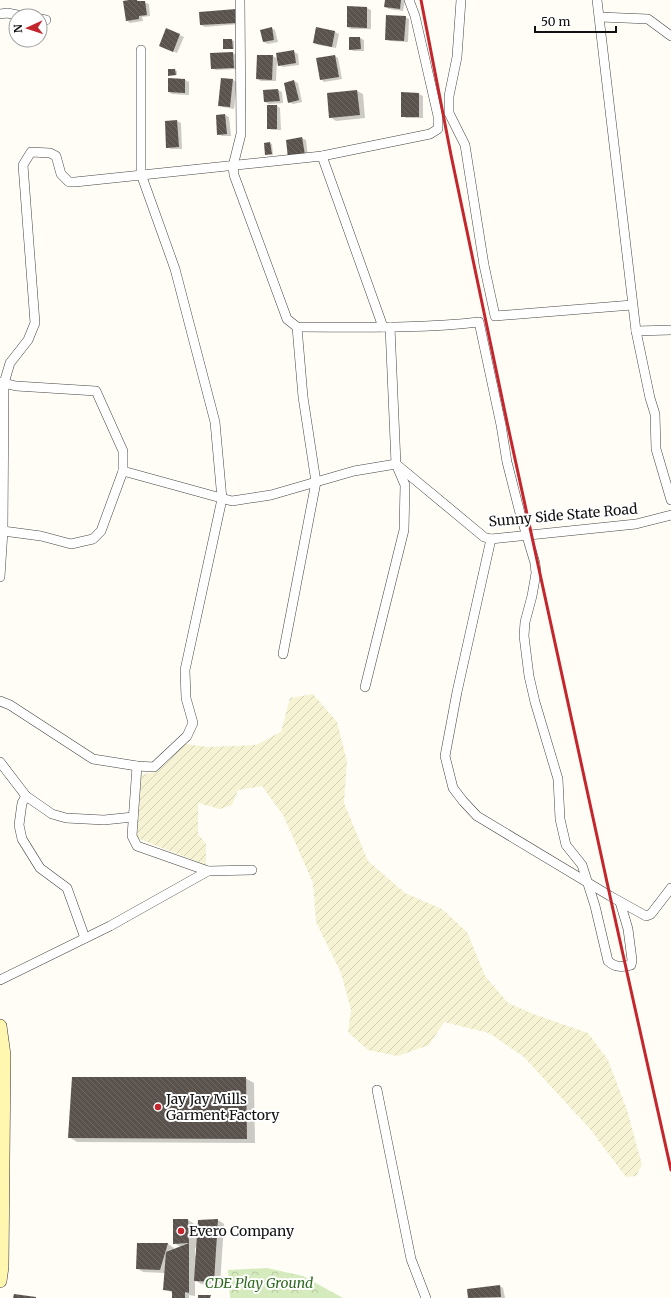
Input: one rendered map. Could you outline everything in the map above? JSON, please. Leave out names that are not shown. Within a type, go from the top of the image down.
[{"type":"main road","points":[[0,1026],[4,1055],[1,1165],[2,1267],[0,1281]]},
{"type":"street","points":[[240,0],[241,134],[233,166],[234,175],[287,319],[297,327],[386,327],[480,322],[500,419],[507,462],[535,563],[536,573],[525,622],[524,636],[535,702],[558,779],[560,819],[566,845],[582,865],[589,883],[596,906],[608,961],[613,966],[621,967],[630,964],[632,960],[628,929],[620,902]]},
{"type":"street","points":[[0,577],[4,531],[2,382],[10,363],[28,340],[35,323],[23,164],[31,152],[50,152],[56,156],[61,174],[69,182],[322,156],[430,134],[438,129],[438,116],[415,16],[409,0]]},
{"type":"street","points":[[461,0],[457,57],[449,96],[449,113],[465,145],[484,265],[495,316],[632,305]]},
{"type":"street","points":[[597,0],[632,305],[650,398],[655,414],[656,449],[671,500]]},
{"type":"street","points":[[600,17],[648,19],[671,36]]},
{"type":"street","points":[[0,701],[10,705],[93,759],[137,766],[154,767],[187,736],[193,722],[186,698],[185,670],[222,499],[215,422],[175,268],[141,174],[141,50]]},
{"type":"street","points":[[438,116],[449,113]]},
{"type":"street","points":[[322,156],[386,327],[396,464],[405,485],[404,530],[365,687]]},
{"type":"street","points":[[282,654],[316,482],[303,397],[297,327]]},
{"type":"street","points":[[636,331],[671,330]]},
{"type":"street","points":[[2,382],[16,386],[96,391],[123,451],[123,471],[101,531],[93,539],[71,544],[41,536],[4,531]]},
{"type":"street","points":[[123,471],[232,501],[271,495],[354,471],[396,464]]},
{"type":"street","name":"Sunny Side State Road","points":[[396,464],[484,536],[490,539],[636,524],[671,515]]},
{"type":"street","points":[[490,539],[456,692],[444,756],[453,788],[477,816],[646,916],[651,914],[671,888]]},
{"type":"street","points":[[0,762],[26,796],[52,814],[66,818],[104,820],[133,817]]},
{"type":"street","points":[[137,766],[132,836],[137,846],[208,871],[252,870]]},
{"type":"street","points":[[26,796],[22,803],[19,825],[22,839],[40,868],[67,888],[85,938]]},
{"type":"street","points":[[0,980],[110,926],[208,871]]},
{"type":"street","points":[[377,1090],[411,1260],[426,1298]]},
{"type":"shaded area","points":[[313,694],[337,722],[347,761],[344,803],[368,861],[405,893],[442,909],[467,932],[485,976],[508,1003],[536,1015],[588,1033],[608,1060],[627,1110],[642,1165],[636,1176],[626,1177],[590,1129],[524,1057],[489,1033],[444,1022],[429,1045],[398,1056],[368,1050],[348,1032],[351,1010],[341,973],[316,922],[313,883],[283,815],[262,786],[238,790],[232,805],[220,809],[198,803],[198,834],[206,844],[206,865],[137,838],[141,775],[158,771],[186,744],[207,747],[256,745],[281,732],[290,698]]},
{"type":"green space","name":"CDE Play Ground","points":[[267,1268],[303,1276],[343,1298],[230,1298],[228,1270]]},
{"type":"building","points":[[385,0],[401,0],[400,9],[384,7]]},
{"type":"building","points":[[123,1],[145,1],[147,15],[139,16],[139,19],[126,21]]},
{"type":"building","points":[[347,6],[367,7],[367,28],[347,27]]},
{"type":"building","points":[[236,9],[237,23],[200,25],[199,12]]},
{"type":"building","points":[[386,15],[406,16],[404,41],[385,40]]},
{"type":"building","points":[[272,27],[274,40],[263,42],[260,30]]},
{"type":"building","points":[[316,27],[335,31],[332,47],[313,43]]},
{"type":"building","points":[[166,28],[180,34],[173,52],[159,46]]},
{"type":"building","points":[[349,37],[360,37],[361,49],[349,50]]},
{"type":"building","points":[[223,39],[232,39],[233,49],[223,49]]},
{"type":"building","points":[[294,50],[296,63],[278,66],[276,53]]},
{"type":"building","points":[[233,52],[234,68],[211,69],[210,53]]},
{"type":"building","points":[[257,55],[273,55],[272,80],[256,79]]},
{"type":"building","points":[[335,55],[339,77],[320,80],[316,58]]},
{"type":"building","points":[[168,69],[175,69],[176,75],[168,76]]},
{"type":"building","points":[[168,78],[185,79],[185,93],[168,92]]},
{"type":"building","points":[[221,78],[233,79],[230,107],[218,106]]},
{"type":"building","points":[[294,80],[299,100],[288,103],[284,83]]},
{"type":"building","points":[[278,89],[280,101],[264,102],[263,90]]},
{"type":"building","points":[[357,90],[360,115],[329,118],[327,93]]},
{"type":"building","points":[[401,92],[419,93],[419,117],[401,117]]},
{"type":"building","points":[[267,105],[277,105],[277,129],[267,129]]},
{"type":"building","points":[[225,114],[227,134],[217,135],[216,115]]},
{"type":"building","points":[[177,120],[179,147],[166,148],[165,121]]},
{"type":"building","points":[[302,137],[305,155],[288,158],[286,140]]},
{"type":"building","points":[[270,142],[272,154],[265,155],[264,143]]},
{"type":"building","name":"Jay Jay Mills Garment Factory","points":[[72,1077],[246,1077],[247,1139],[68,1138]]},
{"type":"building","name":"Evero Company","points":[[173,1219],[188,1219],[189,1243],[173,1244]]},
{"type":"building","points":[[218,1219],[214,1282],[194,1281],[198,1220]]},
{"type":"building","points":[[137,1243],[168,1243],[160,1270],[136,1269]]},
{"type":"building","points":[[189,1243],[189,1293],[185,1292],[185,1298],[172,1298],[172,1291],[163,1290],[166,1252]]},
{"type":"building","points":[[500,1285],[501,1297],[468,1298],[467,1289]]},
{"type":"building","points":[[14,1294],[36,1297],[36,1298],[13,1298]]},
{"type":"building","points":[[198,1295],[211,1295],[210,1298],[198,1298]]},
{"type":"railway","points":[[421,0],[451,155],[507,422],[671,1170]]},
{"type":"place","name":"Jay Jay Mills Garment Factory","points":[[158,1107]]},
{"type":"place","name":"Evero Company","points":[[181,1231]]}]
